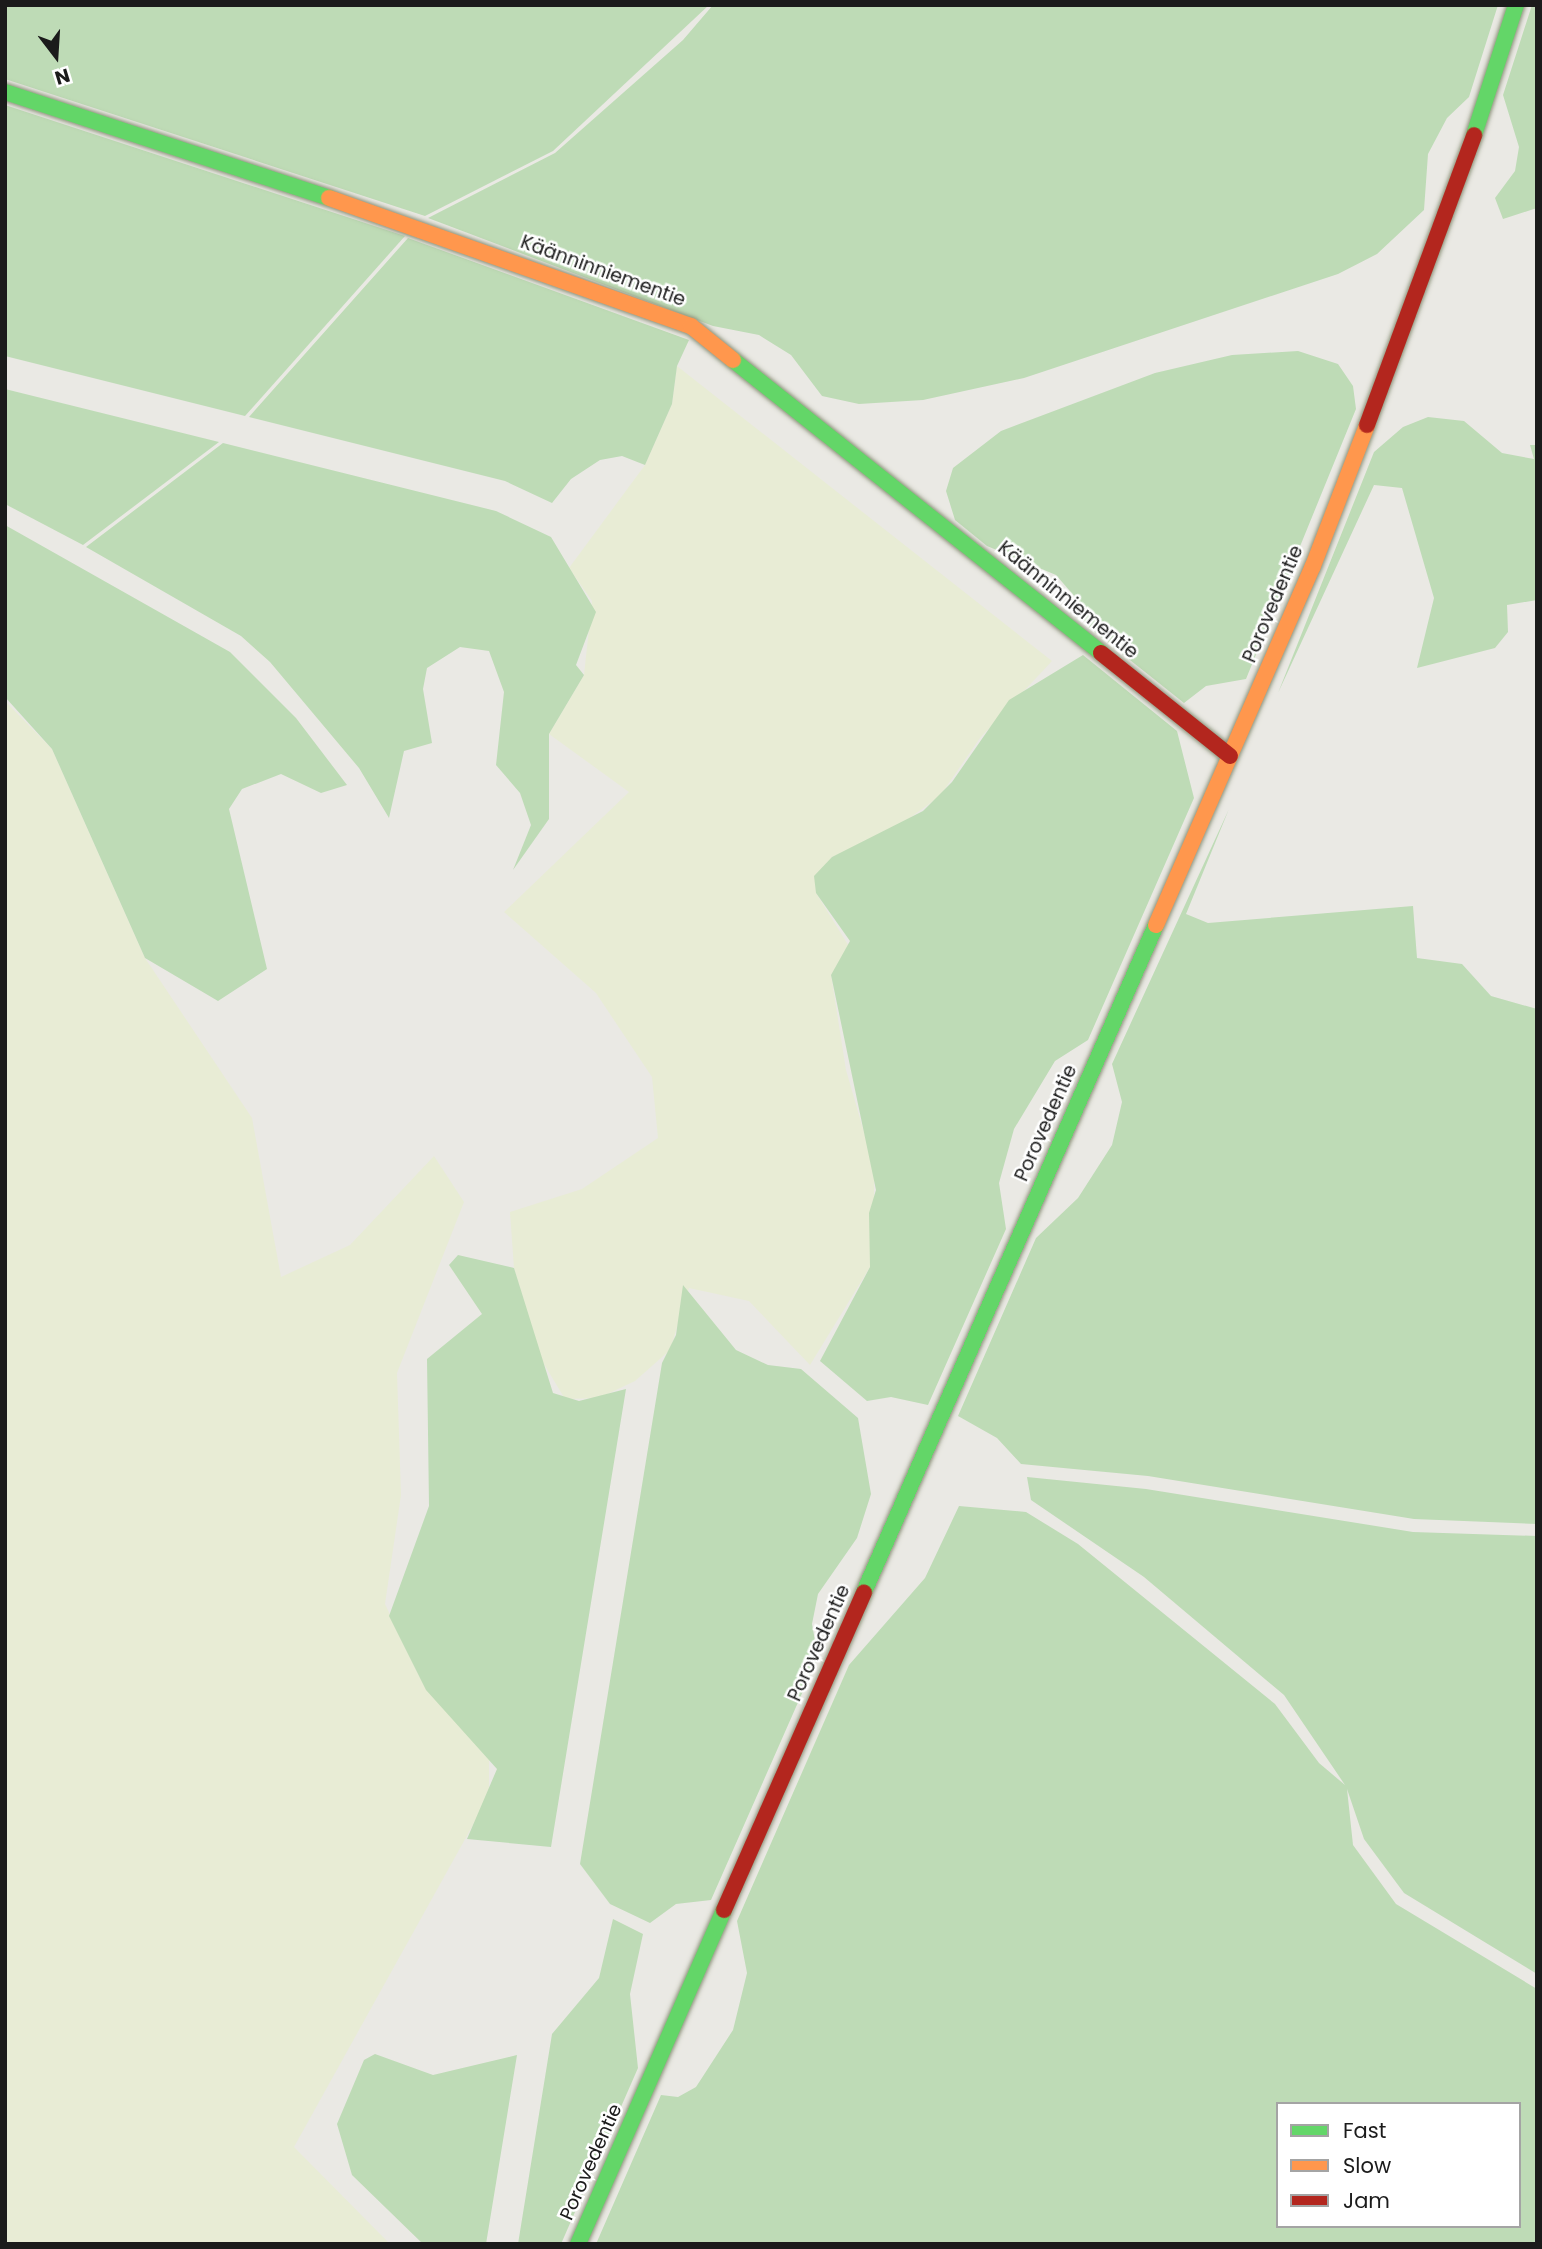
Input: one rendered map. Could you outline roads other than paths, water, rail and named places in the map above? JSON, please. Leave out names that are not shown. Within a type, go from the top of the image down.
[{"type":"street","name":"Porovedentie","points":[[578,2244],[1318,553],[1457,187],[1516,5]]},
{"type":"street","name":"Käänninniementie","points":[[5,92],[401,222],[691,326],[1230,756]]}]
